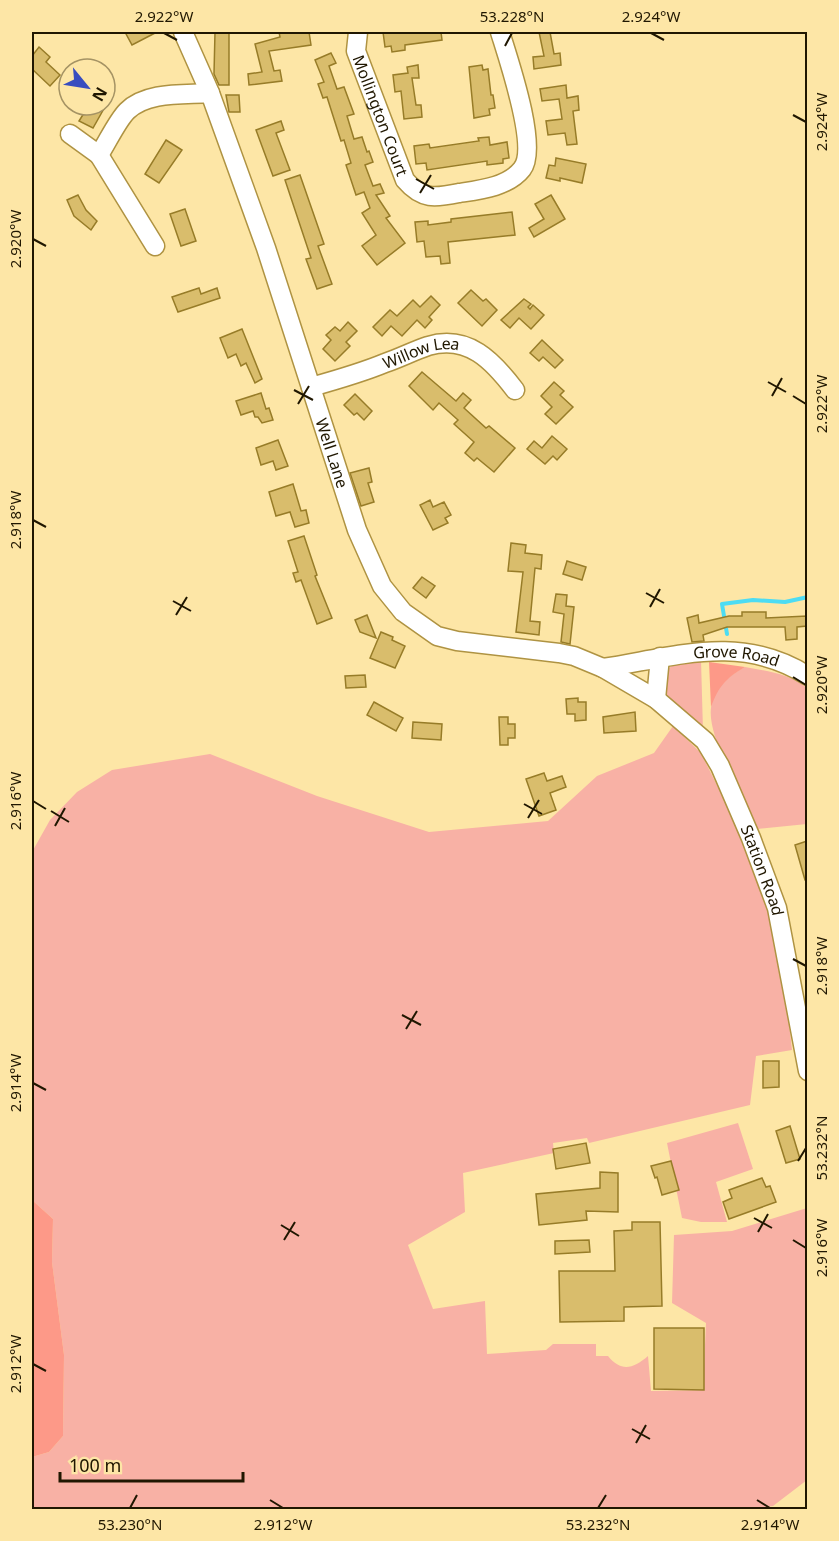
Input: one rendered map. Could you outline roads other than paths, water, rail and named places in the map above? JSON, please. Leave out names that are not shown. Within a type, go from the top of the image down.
[{"type":"street","name":"Well Lane","points":[[183,32],[210,93],[266,248],[357,530],[382,586],[403,612],[437,636],[457,641],[574,656],[603,668],[656,699]]},
{"type":"street","name":"Mollington Court","points":[[358,32],[356,51],[405,180],[418,193],[435,196],[485,189],[513,178],[523,168],[528,142],[500,32]]},
{"type":"street","points":[[99,155],[128,110],[145,100],[210,93]]},
{"type":"street","points":[[70,134],[99,155],[155,246]]},
{"type":"street","name":"Willow Lea","points":[[311,387],[362,372],[431,345],[455,344],[475,349],[497,366],[515,390]]},
{"type":"street","name":"Grove Road","points":[[603,668],[703,651],[745,652],[802,667]]},
{"type":"street","points":[[656,699],[660,657]]},
{"type":"street","name":"Station Road","points":[[656,699],[705,741],[720,766],[751,838],[777,908],[807,1071]]},
{"type":"waterway","points":[[727,634],[722,604],[753,600],[785,602],[808,597]]}]
